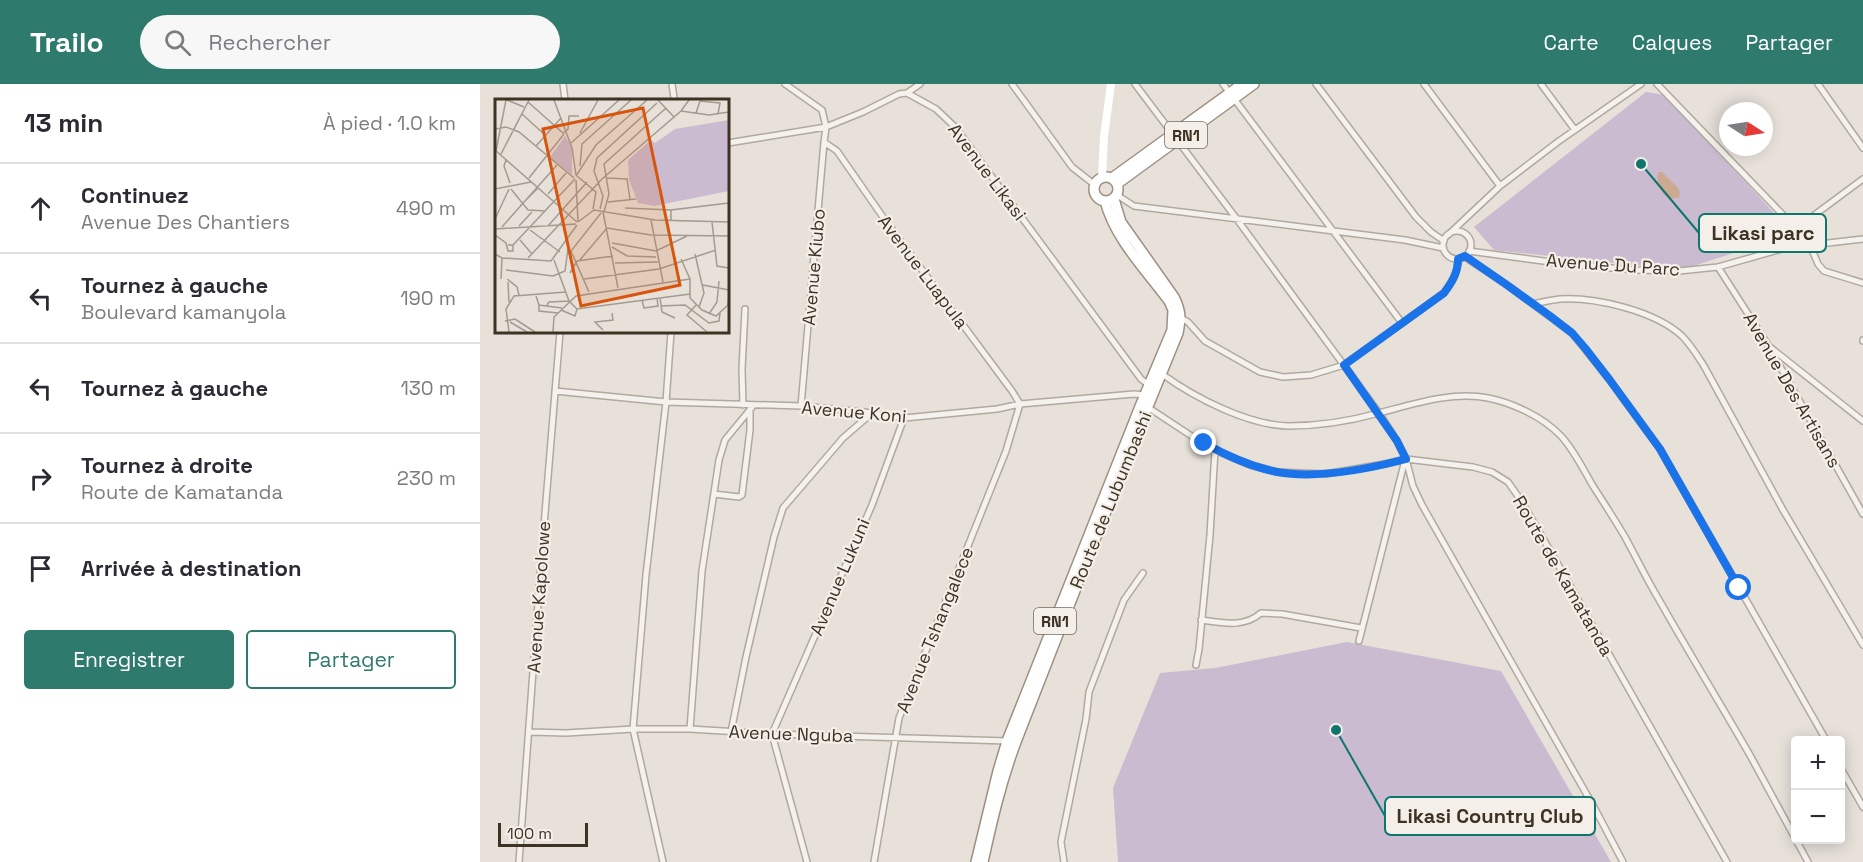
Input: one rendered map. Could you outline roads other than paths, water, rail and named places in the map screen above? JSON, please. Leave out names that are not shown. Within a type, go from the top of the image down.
[{"type":"highway","name":"RN1","points":[[1233,96],[1242,84]]},
{"type":"highway","name":"RN1","points":[[1110,180],[1254,84]]},
{"type":"highway","points":[[1112,198],[1097,198],[1094,192],[1095,185],[1110,180],[1112,198],[1108,214],[1116,230],[1177,313]]},
{"type":"highway","name":"Route de Lubumbashi","points":[[1146,401],[1149,385],[1177,313]]},
{"type":"highway","name":"Route de Lubumbashi","points":[[976,862],[998,771],[1012,742],[1146,401],[1162,374],[1178,333],[1177,313]]},
{"type":"highway","name":"Route de Lubumbashi","points":[[983,862],[1012,742]]},
{"type":"main road","points":[[1110,180],[1104,137],[1111,84]]},
{"type":"street","points":[[563,84],[565,99]]},
{"type":"street","points":[[672,84],[674,98]]},
{"type":"street","points":[[785,84],[822,110],[826,127]]},
{"type":"street","points":[[729,143],[826,127],[899,94],[907,93],[920,84]]},
{"type":"street","points":[[1012,84],[1072,167],[1095,185]]},
{"type":"street","points":[[1135,84],[1344,365],[1397,441],[1406,459],[1413,486],[1422,505],[1623,862]]},
{"type":"street","points":[[1223,84],[1402,323]]},
{"type":"street","points":[[1316,84],[1416,217],[1444,241]]},
{"type":"street","points":[[1424,84],[1500,186]]},
{"type":"street","points":[[1541,84],[1575,130]]},
{"type":"street","points":[[1641,84],[1500,186],[1448,235],[1443,248],[1448,256],[1464,256],[1572,333],[1609,379],[1660,449],[1823,736]]},
{"type":"street","points":[[1657,84],[1785,217],[1802,231],[1804,239],[1810,245],[1818,264],[1824,271],[1863,283]]},
{"type":"street","points":[[1818,84],[1863,148]]},
{"type":"street","name":"Avenue Likasi","points":[[907,93],[936,109],[955,127],[1141,379],[1149,385]]},
{"type":"street","name":"Avenue Kiubo","points":[[801,406],[826,127]]},
{"type":"street","name":"Avenue Luapula","points":[[824,142],[837,151],[1020,404]]},
{"type":"street","points":[[1802,231],[1809,219],[1863,179]]},
{"type":"street","points":[[1112,198],[1134,206],[1405,240],[1443,248]]},
{"type":"street","points":[[1177,313],[1205,341],[1260,372],[1283,377],[1311,375],[1344,365],[1444,293],[1455,276],[1470,243],[1467,236],[1460,232],[1448,235]]},
{"type":"street","name":"Avenue Du Parc","points":[[1464,256],[1635,270],[1679,271],[1718,267],[1785,248],[1863,239]]},
{"type":"street","name":"Avenue Des Artisans","points":[[1718,267],[1767,345],[1863,514]]},
{"type":"street","points":[[1533,304],[1559,299],[1604,303],[1638,312],[1666,325],[1680,335],[1704,366],[1863,645]]},
{"type":"street","points":[[743,405],[745,309]]},
{"type":"street","name":"Avenue Kapolowe","points":[[519,862],[560,333]]},
{"type":"street","points":[[663,862],[633,729],[671,333]]},
{"type":"street","points":[[1767,345],[1863,421]]},
{"type":"street","points":[[1162,374],[1180,388],[1204,401],[1230,412],[1273,424],[1287,426],[1333,424],[1409,405],[1454,397],[1488,398],[1508,403],[1530,413],[1561,435],[1623,534],[1751,757],[1808,862]]},
{"type":"street","name":"Avenue Koni","points":[[555,391],[666,402],[743,405],[752,408],[801,406],[904,418],[997,409],[1020,404],[1134,394],[1146,401]]},
{"type":"street","name":"Route de Kamatanda","points":[[1146,401],[1193,437],[1215,450],[1250,465],[1278,472],[1325,474],[1406,459],[1473,467],[1492,472],[1508,482],[1552,554],[1727,862]]},
{"type":"street","name":"Avenue Tshangalece","points":[[874,862],[899,718],[1006,451],[1020,404]]},
{"type":"street","points":[[714,494],[739,497],[742,495],[752,408]]},
{"type":"street","points":[[690,729],[702,571],[719,460],[725,440],[752,408]]},
{"type":"street","points":[[731,732],[746,657],[783,508],[843,438],[872,413]]},
{"type":"street","name":"Avenue Lukuni","points":[[772,734],[872,505],[904,418]]},
{"type":"street","points":[[1196,665],[1210,535],[1215,450]]},
{"type":"street","points":[[1359,641],[1406,459]]},
{"type":"street","points":[[1064,862],[1061,842],[1086,719],[1089,692],[1124,600],[1143,573]]},
{"type":"street","points":[[1201,620],[1223,624],[1252,621],[1261,613],[1282,614],[1361,628]]},
{"type":"street","name":"Avenue Nguba","points":[[529,732],[690,729],[1012,742]]},
{"type":"street","points":[[772,734],[807,862]]},
{"type":"street","points":[[1845,776],[1863,807]]},
{"type":"place","name":"Likasi parc","points":[[1641,164]]},
{"type":"place","name":"Likasi Country Club","points":[[1336,730]]}]
